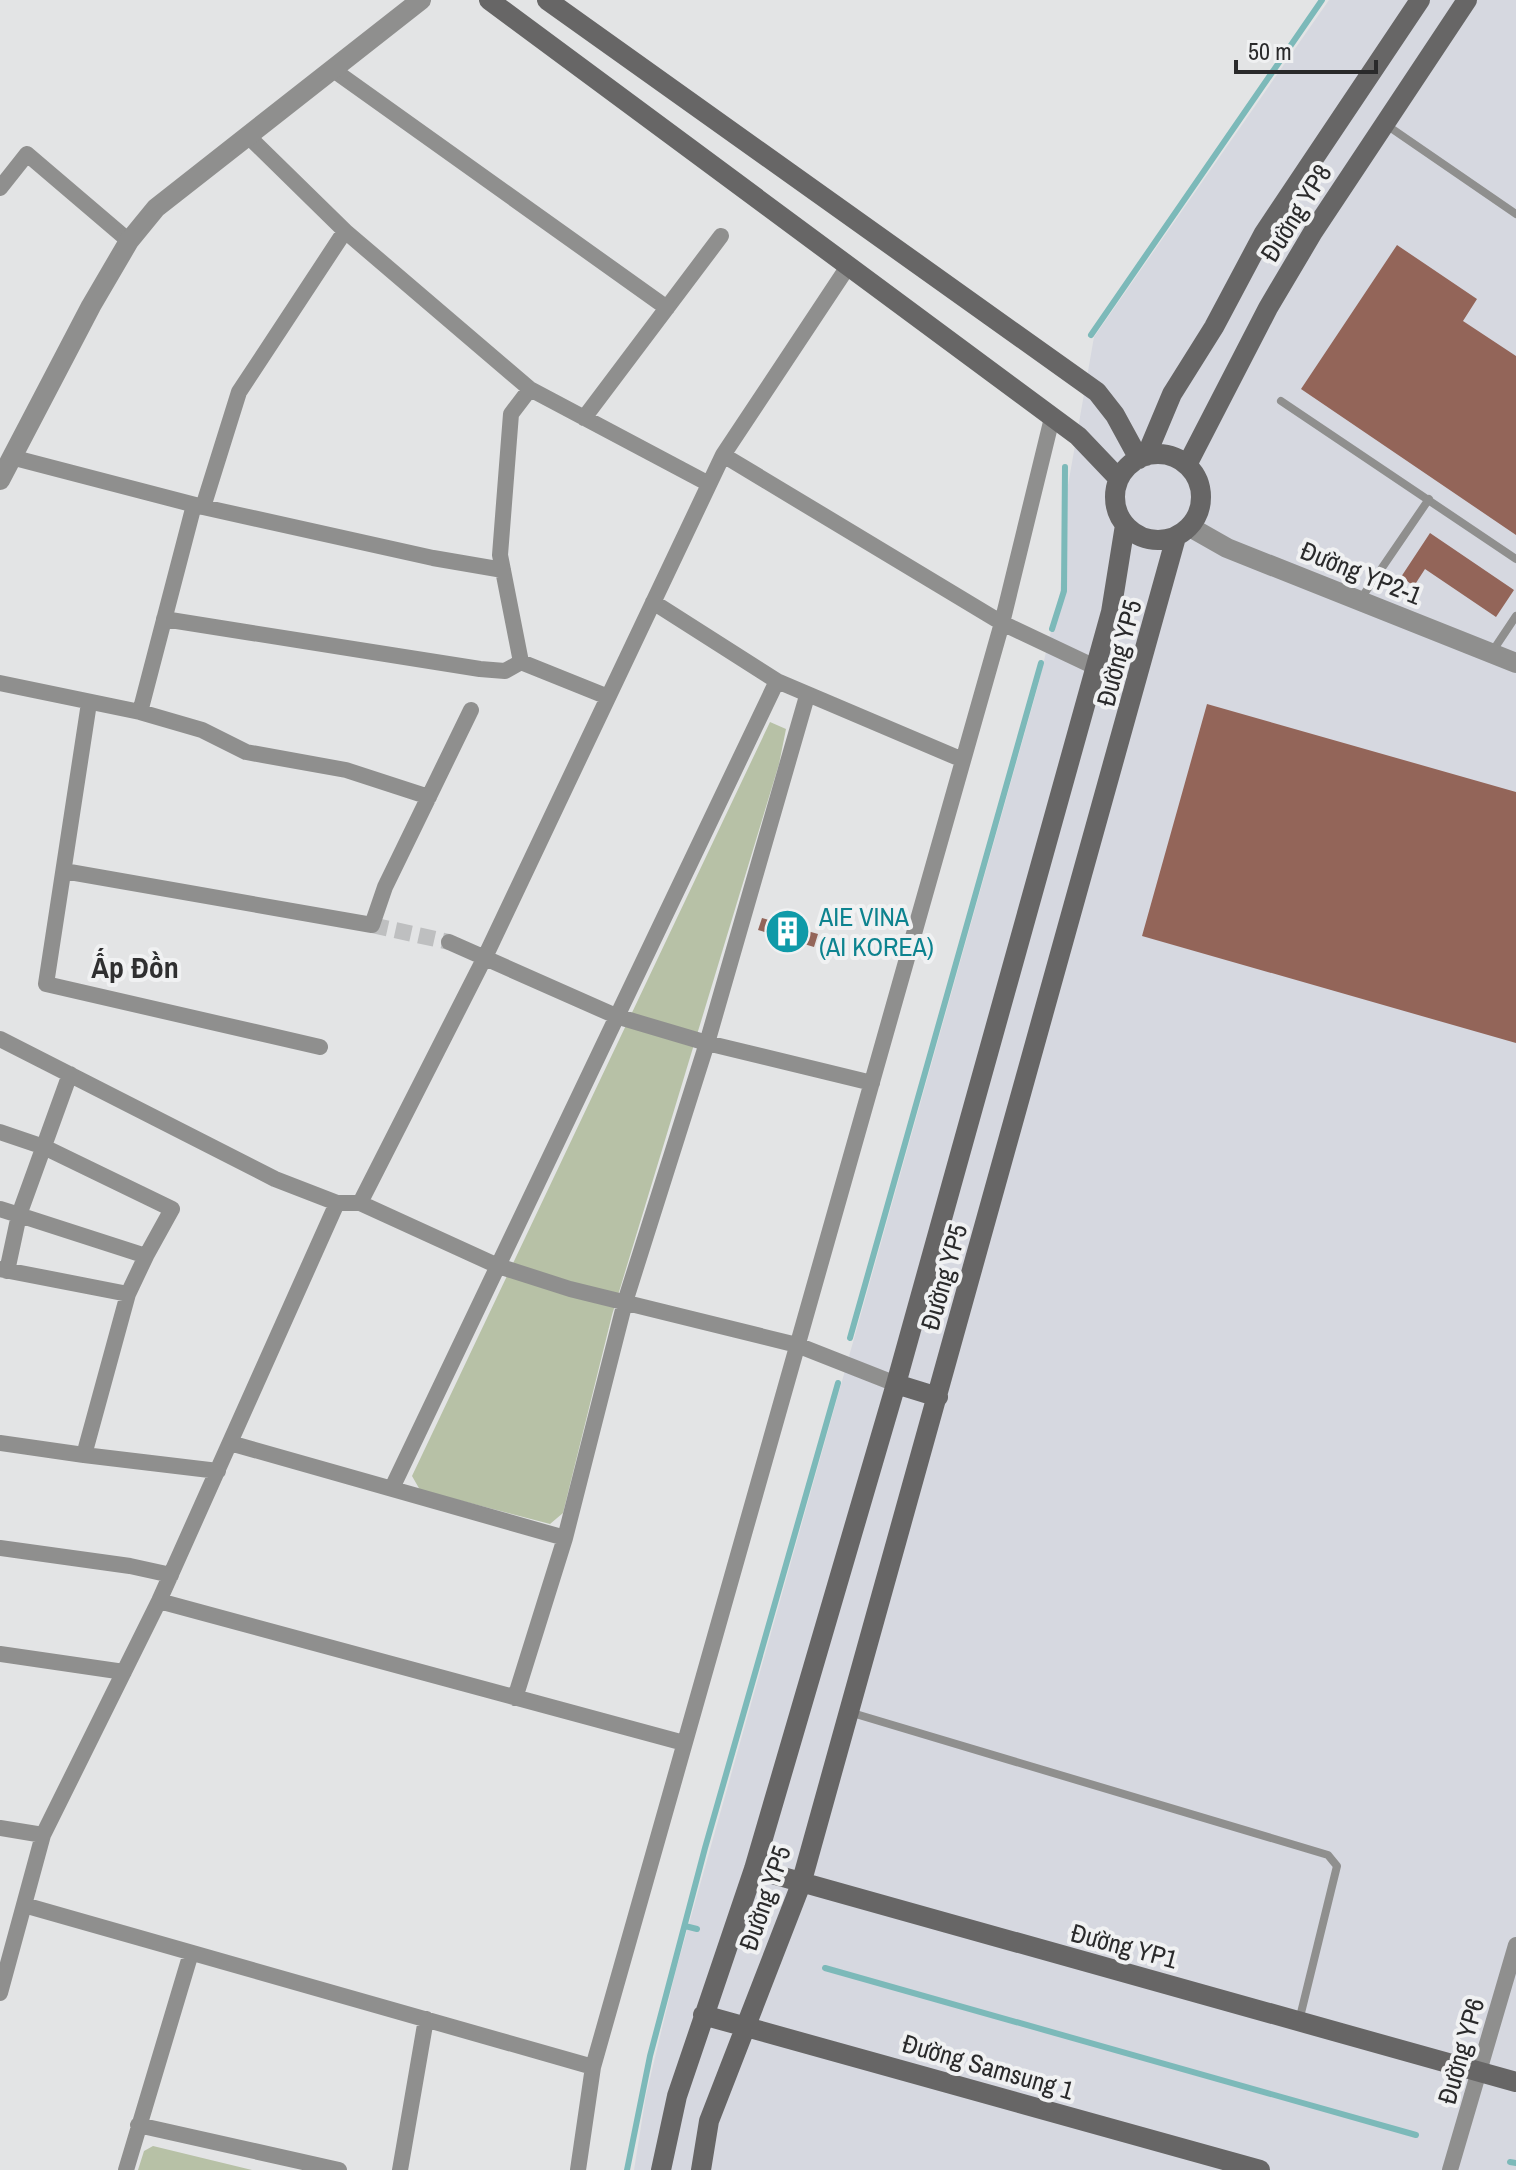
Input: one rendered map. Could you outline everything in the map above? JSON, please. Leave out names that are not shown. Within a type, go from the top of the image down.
[{"type":"main road","points":[[489,0],[1088,445],[1119,479]]},
{"type":"main road","points":[[547,0],[1097,392],[1143,457]]},
{"type":"main road","name":"Đường YP8","points":[[1143,457],[1172,394],[1214,327],[1264,233],[1420,0]]},
{"type":"main road","name":"Đường YP8","points":[[1187,465],[1268,308],[1384,124],[1467,0]]},
{"type":"main road","points":[[1170,456],[1187,465],[1198,480],[1201,494],[1198,515],[1183,532],[1165,540],[1144,538],[1125,525],[1115,501],[1119,479],[1143,457],[1170,456]]},
{"type":"main road","name":"Đường YP5","points":[[661,2170],[677,2096],[754,1869],[896,1384],[1118,581],[1125,525]]},
{"type":"main road","name":"Đường YP5","points":[[701,2170],[709,2121],[801,1884],[1183,532]]},
{"type":"main road","points":[[896,1384],[938,1397]]},
{"type":"main road","name":"Đường YP1","points":[[754,1869],[1516,2082]]},
{"type":"main road","name":"Đường Samsung 1","points":[[703,2015],[1260,2170]]},
{"type":"street","points":[[421,0],[156,208],[129,241],[4,469],[503,570]]},
{"type":"street","points":[[332,69],[667,308]]},
{"type":"street","points":[[247,135],[345,231],[530,389],[709,484]]},
{"type":"street","points":[[0,188],[27,154],[129,241]]},
{"type":"street","points":[[140,712],[198,506],[239,392],[345,231]]},
{"type":"street","points":[[584,418],[721,236]]},
{"type":"street","points":[[360,1203],[485,957],[723,455],[847,268]]},
{"type":"street","points":[[521,662],[500,555],[511,414],[530,389]]},
{"type":"street","points":[[578,2170],[593,2067],[1002,623],[1052,418]]},
{"type":"street","points":[[723,455],[1002,623],[1095,667]]},
{"type":"street","name":"Đường YP2-1","points":[[1183,532],[1516,663]]},
{"type":"street","points":[[653,602],[777,681],[963,760]]},
{"type":"street","points":[[164,619],[480,669],[505,671],[521,662]]},
{"type":"street","points":[[521,662],[608,697]]},
{"type":"street","points":[[392,1488],[777,681]]},
{"type":"street","points":[[0,683],[140,712],[202,730],[246,752],[346,770],[429,797]]},
{"type":"street","points":[[515,1698],[565,1538],[625,1302],[707,1043],[807,696]]},
{"type":"street","points":[[89,703],[46,984],[320,1047]]},
{"type":"street","points":[[64,871],[372,925],[385,887],[471,710]]},
{"type":"street","points":[[449,942],[616,1016],[707,1043],[872,1083]]},
{"type":"street","points":[[0,1039],[275,1179],[337,1203],[360,1203],[498,1266],[797,1345],[896,1384]]},
{"type":"street","points":[[70,1074],[19,1215],[4,1270],[128,1294]]},
{"type":"street","points":[[0,1132],[44,1147],[172,1209],[128,1294],[84,1455]]},
{"type":"street","points":[[0,1993],[43,1835],[159,1601],[337,1203]]},
{"type":"street","points":[[0,1209],[146,1256]]},
{"type":"street","points":[[0,1443],[218,1471]]},
{"type":"street","points":[[230,1443],[565,1538]]},
{"type":"street","points":[[0,1548],[130,1566],[171,1575]]},
{"type":"street","points":[[159,1601],[684,1743]]},
{"type":"street","points":[[0,1654],[124,1672]]},
{"type":"street","points":[[0,1828],[43,1835]]},
{"type":"street","points":[[24,1905],[593,2067]]},
{"type":"street","name":"Đường YP6","points":[[1450,2170],[1516,1945]]},
{"type":"street","points":[[126,2170],[191,1953]]},
{"type":"street","points":[[400,2170],[426,2019]]},
{"type":"street","points":[[138,2125],[339,2170]]},
{"type":"lane","points":[[1384,124],[1516,214]]},
{"type":"lane","points":[[1281,401],[1516,559]]},
{"type":"lane","points":[[1360,600],[1429,499]]},
{"type":"lane","points":[[1491,653],[1516,616]]},
{"type":"lane","points":[[849,1712],[1328,1855],[1337,1866],[1299,2022]]},
{"type":"shaded area","points":[[1329,0],[1516,0],[1516,2170],[634,2170],[646,2095],[676,1970],[1038,686],[1060,593],[1067,491],[1094,337]]},
{"type":"green space","points":[[770,722],[786,729],[779,764],[612,1315],[563,1513],[550,1524],[420,1490],[412,1476]]},
{"type":"green space","points":[[153,2146],[252,2170],[138,2170],[144,2151]]},
{"type":"building","points":[[1397,245],[1477,299],[1463,321],[1516,356],[1516,535],[1301,389]]},
{"type":"building","points":[[1430,533],[1514,590],[1496,617],[1425,569],[1414,586],[1401,577]]},
{"type":"building","points":[[1207,704],[1516,792],[1516,1043],[1142,936]]},
{"type":"building","name":"AIE VINA (AI KOREA)","points":[[762,918],[818,934],[814,947],[758,930]]},
{"type":"waterway","points":[[1091,335],[1322,0]]},
{"type":"waterway","points":[[1052,629],[1064,591],[1065,467]]},
{"type":"waterway","points":[[850,1338],[1041,663]]},
{"type":"waterway","points":[[627,2170],[650,2056],[705,1848],[838,1383]]},
{"type":"waterway","points":[[685,1926],[697,1929]]},
{"type":"waterway","points":[[825,1968],[1416,2135]]},
{"type":"waterway","points":[[1510,2162],[1516,2163]]},
{"type":"tunnel","points":[[372,925],[449,942]]},
{"type":"place","name":"AIE VINA (AI KOREA)","points":[[788,932]]},
{"type":"district","name":"Ấp Đồn","points":[[135,968]]}]
